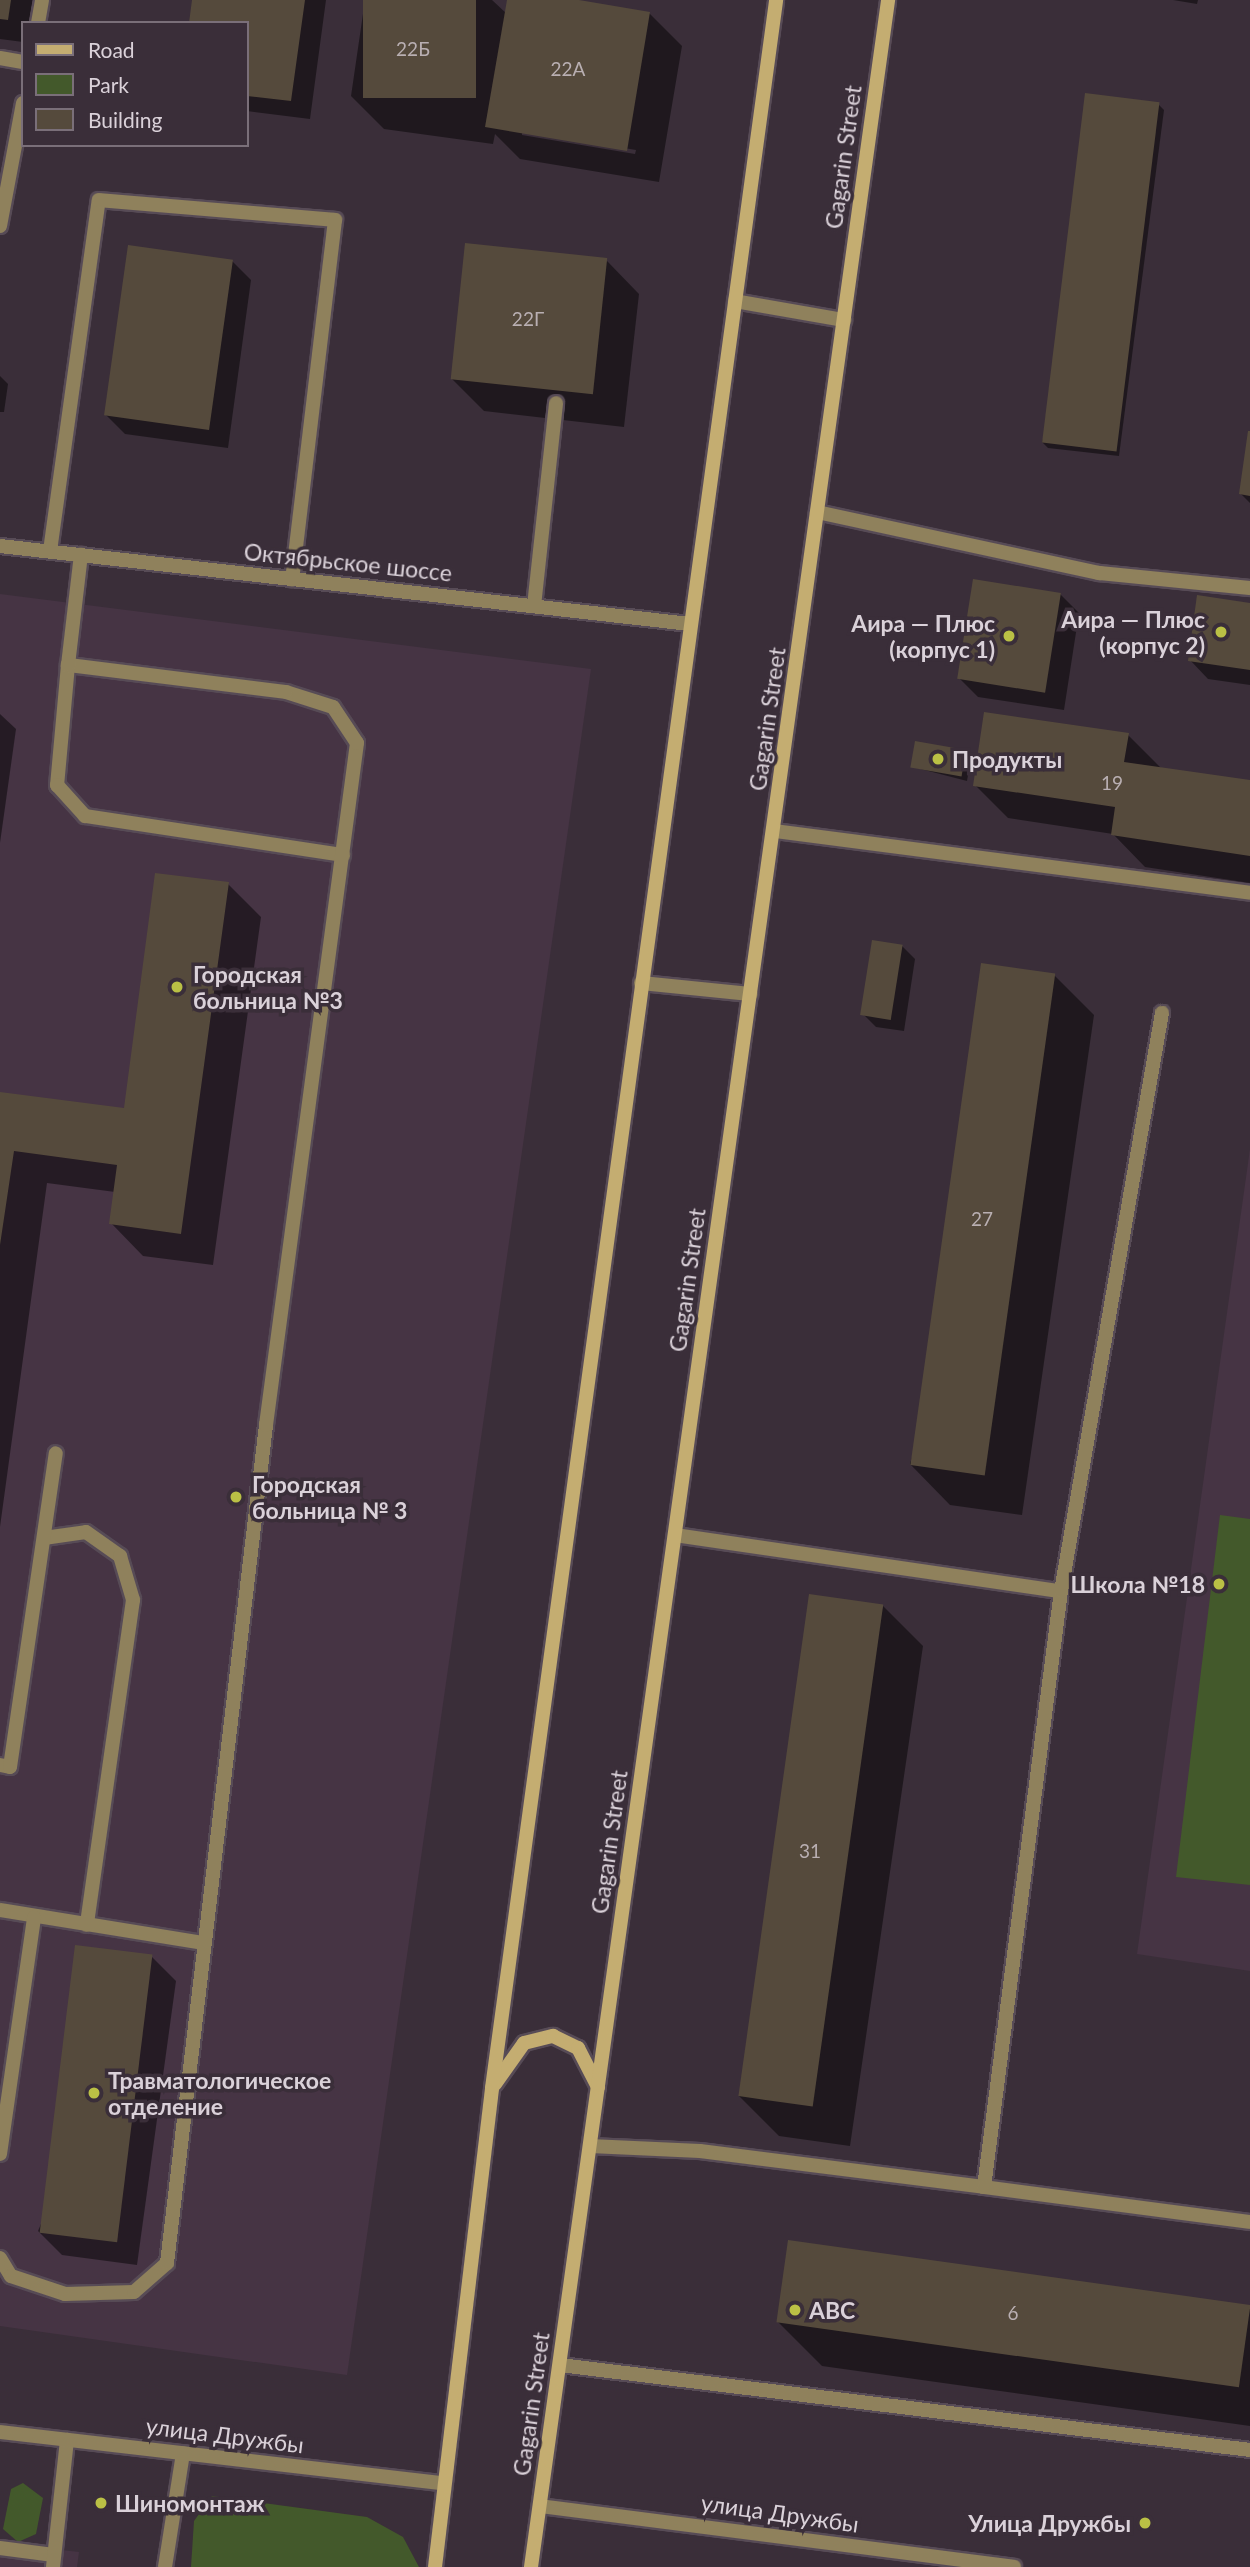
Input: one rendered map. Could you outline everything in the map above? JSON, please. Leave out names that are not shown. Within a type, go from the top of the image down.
[{"type":"street","points":[[38,21],[42,0]]},
{"type":"street","points":[[435,2567],[492,2088],[776,0]]},
{"type":"street","name":"Gagarin Street","points":[[531,2567],[775,831],[888,0]]},
{"type":"street","points":[[0,58],[21,62]]},
{"type":"street","points":[[0,226],[21,114]]},
{"type":"street","points":[[50,551],[99,200],[335,220],[292,579]]},
{"type":"street","points":[[735,301],[844,320]]},
{"type":"street","points":[[534,606],[556,403]]},
{"type":"street","points":[[817,512],[1099,573],[1250,588]]},
{"type":"street","name":"Октябрьское шоссе","points":[[0,546],[690,624]]},
{"type":"street","points":[[81,555],[57,785],[85,816],[343,855]]},
{"type":"street","points":[[0,2258],[10,2276],[65,2294],[134,2292],[167,2263],[203,1943],[357,743],[333,707],[286,692],[68,665]]},
{"type":"street","points":[[775,831],[1250,893]]},
{"type":"street","points":[[641,983],[750,994]]},
{"type":"street","points":[[985,2187],[1061,1591],[1162,1013]]},
{"type":"street","points":[[0,1765],[10,1767],[56,1453]]},
{"type":"street","points":[[44,1538],[86,1532],[120,1556],[133,1600],[87,1925]]},
{"type":"street","points":[[675,1535],[1061,1591]]},
{"type":"street","points":[[0,1910],[203,1943]]},
{"type":"street","points":[[0,2154],[34,1917]]},
{"type":"street","points":[[492,2088],[524,2043],[553,2036],[578,2048],[598,2087]]},
{"type":"street","points":[[590,2146],[699,2151],[1250,2222]]},
{"type":"street","points":[[560,2365],[1250,2450]]},
{"type":"street","name":"улица Дружбы","points":[[0,2432],[444,2483]]},
{"type":"street","points":[[0,2548],[54,2561],[67,2440]]},
{"type":"street","points":[[165,2567],[183,2454]]},
{"type":"street","name":"улица Дружбы","points":[[540,2506],[1014,2567]]},
{"type":"shaded area","name":"Городская больница № 3","points":[[0,594],[591,669],[347,2375],[0,2326]]},
{"type":"shaded area","name":"Школа №18","points":[[1250,1149],[1250,1971],[1137,1954]]},
{"type":"shaded area","points":[[0,2543],[79,2552],[77,2567],[0,2567]]},
{"type":"green space","points":[[1220,1515],[1250,1519],[1250,1885],[1176,1877]]},
{"type":"green space","points":[[23,2483],[43,2498],[36,2534],[18,2542],[3,2529],[11,2489]]},
{"type":"green space","points":[[212,2496],[367,2517],[403,2537],[419,2567],[191,2567],[194,2521]]},
{"type":"building","points":[[0,0],[11,0],[8,20],[0,19]]},
{"type":"building","points":[[192,0],[305,0],[291,101],[248,96],[248,21],[189,21]]},
{"type":"building","points":[[363,0],[476,0],[476,98],[363,98]]},
{"type":"building","points":[[507,0],[579,0],[650,12],[627,151],[485,127]]},
{"type":"building","points":[[1085,93],[1159,102],[1117,452],[1042,442]]},
{"type":"building","points":[[465,243],[607,258],[593,394],[451,379]]},
{"type":"building","points":[[128,245],[233,260],[209,430],[104,415]]},
{"type":"building","points":[[1250,431],[1250,496],[1239,494]]},
{"type":"building","name":"Аира — Плюс (корпус 1)","points":[[973,579],[1061,593],[1045,693],[957,679]]},
{"type":"building","name":"Аира — Плюс (корпус 2)","points":[[1197,595],[1250,603],[1250,670],[1188,661]]},
{"type":"building","points":[[984,712],[1129,733],[1124,762],[1250,780],[1250,856],[1111,835],[1115,807],[973,786]]},
{"type":"building","name":"Продукты","points":[[915,741],[966,750],[962,777],[910,768]]},
{"type":"building","name":"Городская больница №3","points":[[155,873],[229,882],[181,1234],[109,1224],[117,1165],[14,1151],[0,1245],[0,1092],[124,1108]]},
{"type":"building","points":[[872,940],[903,945],[891,1020],[860,1015]]},
{"type":"building","points":[[981,963],[1055,973],[985,1476],[910,1465]]},
{"type":"building","points":[[809,1594],[883,1604],[813,2107],[738,2096]]},
{"type":"building","name":"Травматологическое отделение","points":[[75,1945],[152,1955],[117,2242],[40,2233]]},
{"type":"building","points":[[788,2240],[1250,2305],[1239,2387],[776,2322]]},
{"type":"place","name":"Аира — Плюс (корпус 2)","points":[[1221,632]]},
{"type":"place","name":"Аира — Плюс (корпус 1)","points":[[1009,636]]},
{"type":"place","name":"Продукты","points":[[938,759]]},
{"type":"place","name":"Городская больница №3","points":[[177,987]]},
{"type":"place","name":"Городская больница № 3","points":[[236,1497]]},
{"type":"place","name":"Школа №18","points":[[1219,1584]]},
{"type":"place","name":"Травматологическое отделение","points":[[94,2093]]},
{"type":"place","name":"ABC","points":[[795,2310]]},
{"type":"place","name":"Шиномонтаж","points":[[101,2503]]},
{"type":"place","name":"Улица Дружбы","points":[[1145,2523]]}]
